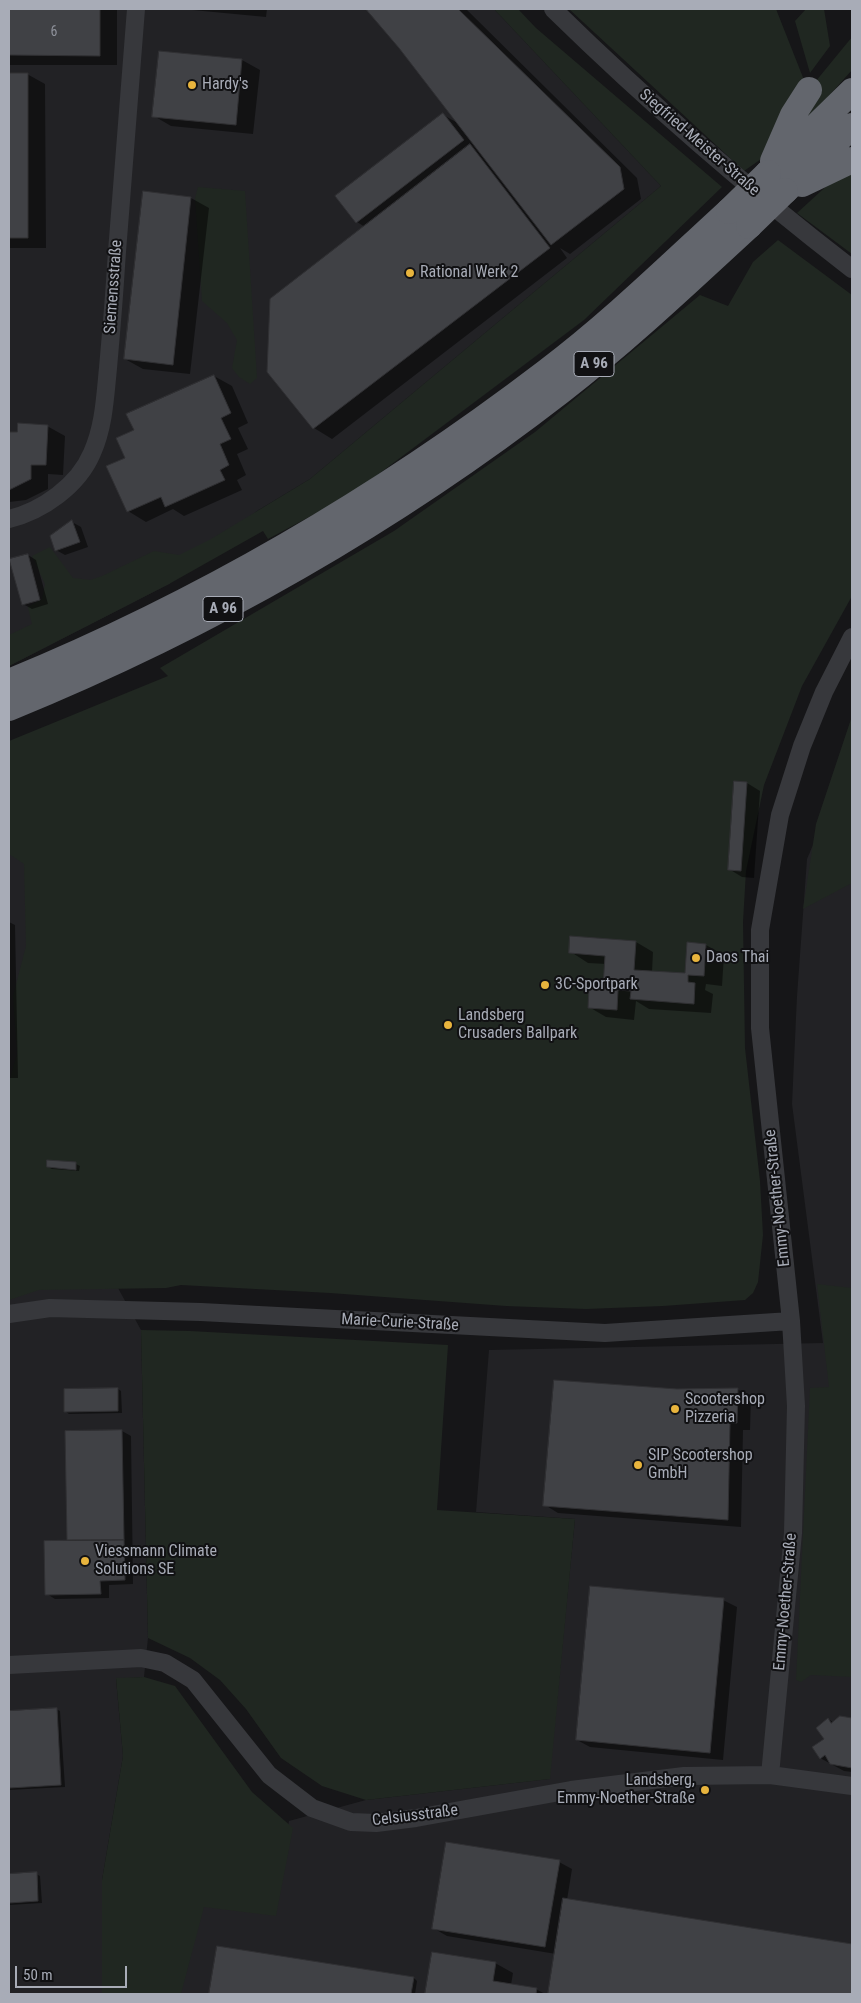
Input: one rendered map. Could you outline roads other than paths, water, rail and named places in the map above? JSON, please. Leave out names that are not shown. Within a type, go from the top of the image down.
[{"type":"highway","points":[[809,90],[793,115],[777,182],[827,174],[852,160]]},
{"type":"highway","name":"A 96","points":[[777,182],[852,91]]},
{"type":"highway","name":"A 96","points":[[9,708],[69,684],[180,632],[277,580],[370,525],[426,488],[561,391],[623,340],[739,218],[777,182],[852,126]]},
{"type":"highway","name":"A 96","points":[[9,682],[56,662],[152,616],[265,559],[407,472],[547,371],[607,321],[739,218]]},
{"type":"street","name":"Siemensstraße","points":[[9,519],[26,515],[53,499],[78,476],[91,455],[102,427],[114,308],[122,167],[136,9]]},
{"type":"street","name":"Siegfried-Meister-Straße","points":[[552,9],[651,102],[732,173],[852,269]]},
{"type":"street","name":"Emmy-Noether-Straße","points":[[770,1775],[792,1533],[796,1406],[791,1321],[760,1028],[760,930],[782,807],[802,746],[824,692],[852,637]]},
{"type":"street","name":"Marie-Curie-Straße","points":[[9,1314],[50,1308],[201,1312],[605,1334],[791,1321]]},
{"type":"street","name":"Celsiusstraße","points":[[9,1665],[124,1658],[142,1658],[165,1664],[193,1680],[270,1775],[312,1808],[350,1822],[376,1823],[416,1818],[571,1790],[684,1776],[770,1775],[852,1786]]},
{"type":"place","name":"Hardy's","points":[[192,85]]},
{"type":"place","name":"Rational Werk 2","points":[[410,273]]},
{"type":"place","name":"Daos Thai","points":[[696,958]]},
{"type":"place","name":"3C-Sportpark","points":[[545,985]]},
{"type":"place","name":"Landsberg Crusaders Ballpark","points":[[448,1025]]},
{"type":"place","name":"Scootershop Pizzeria","points":[[675,1409]]},
{"type":"place","name":"SIP Scootershop GmbH","points":[[638,1465]]},
{"type":"place","name":"Viessmann Climate Solutions SE","points":[[85,1561]]},
{"type":"place","name":"Landsberg, Emmy-Noether-Straße","points":[[705,1790]]}]
